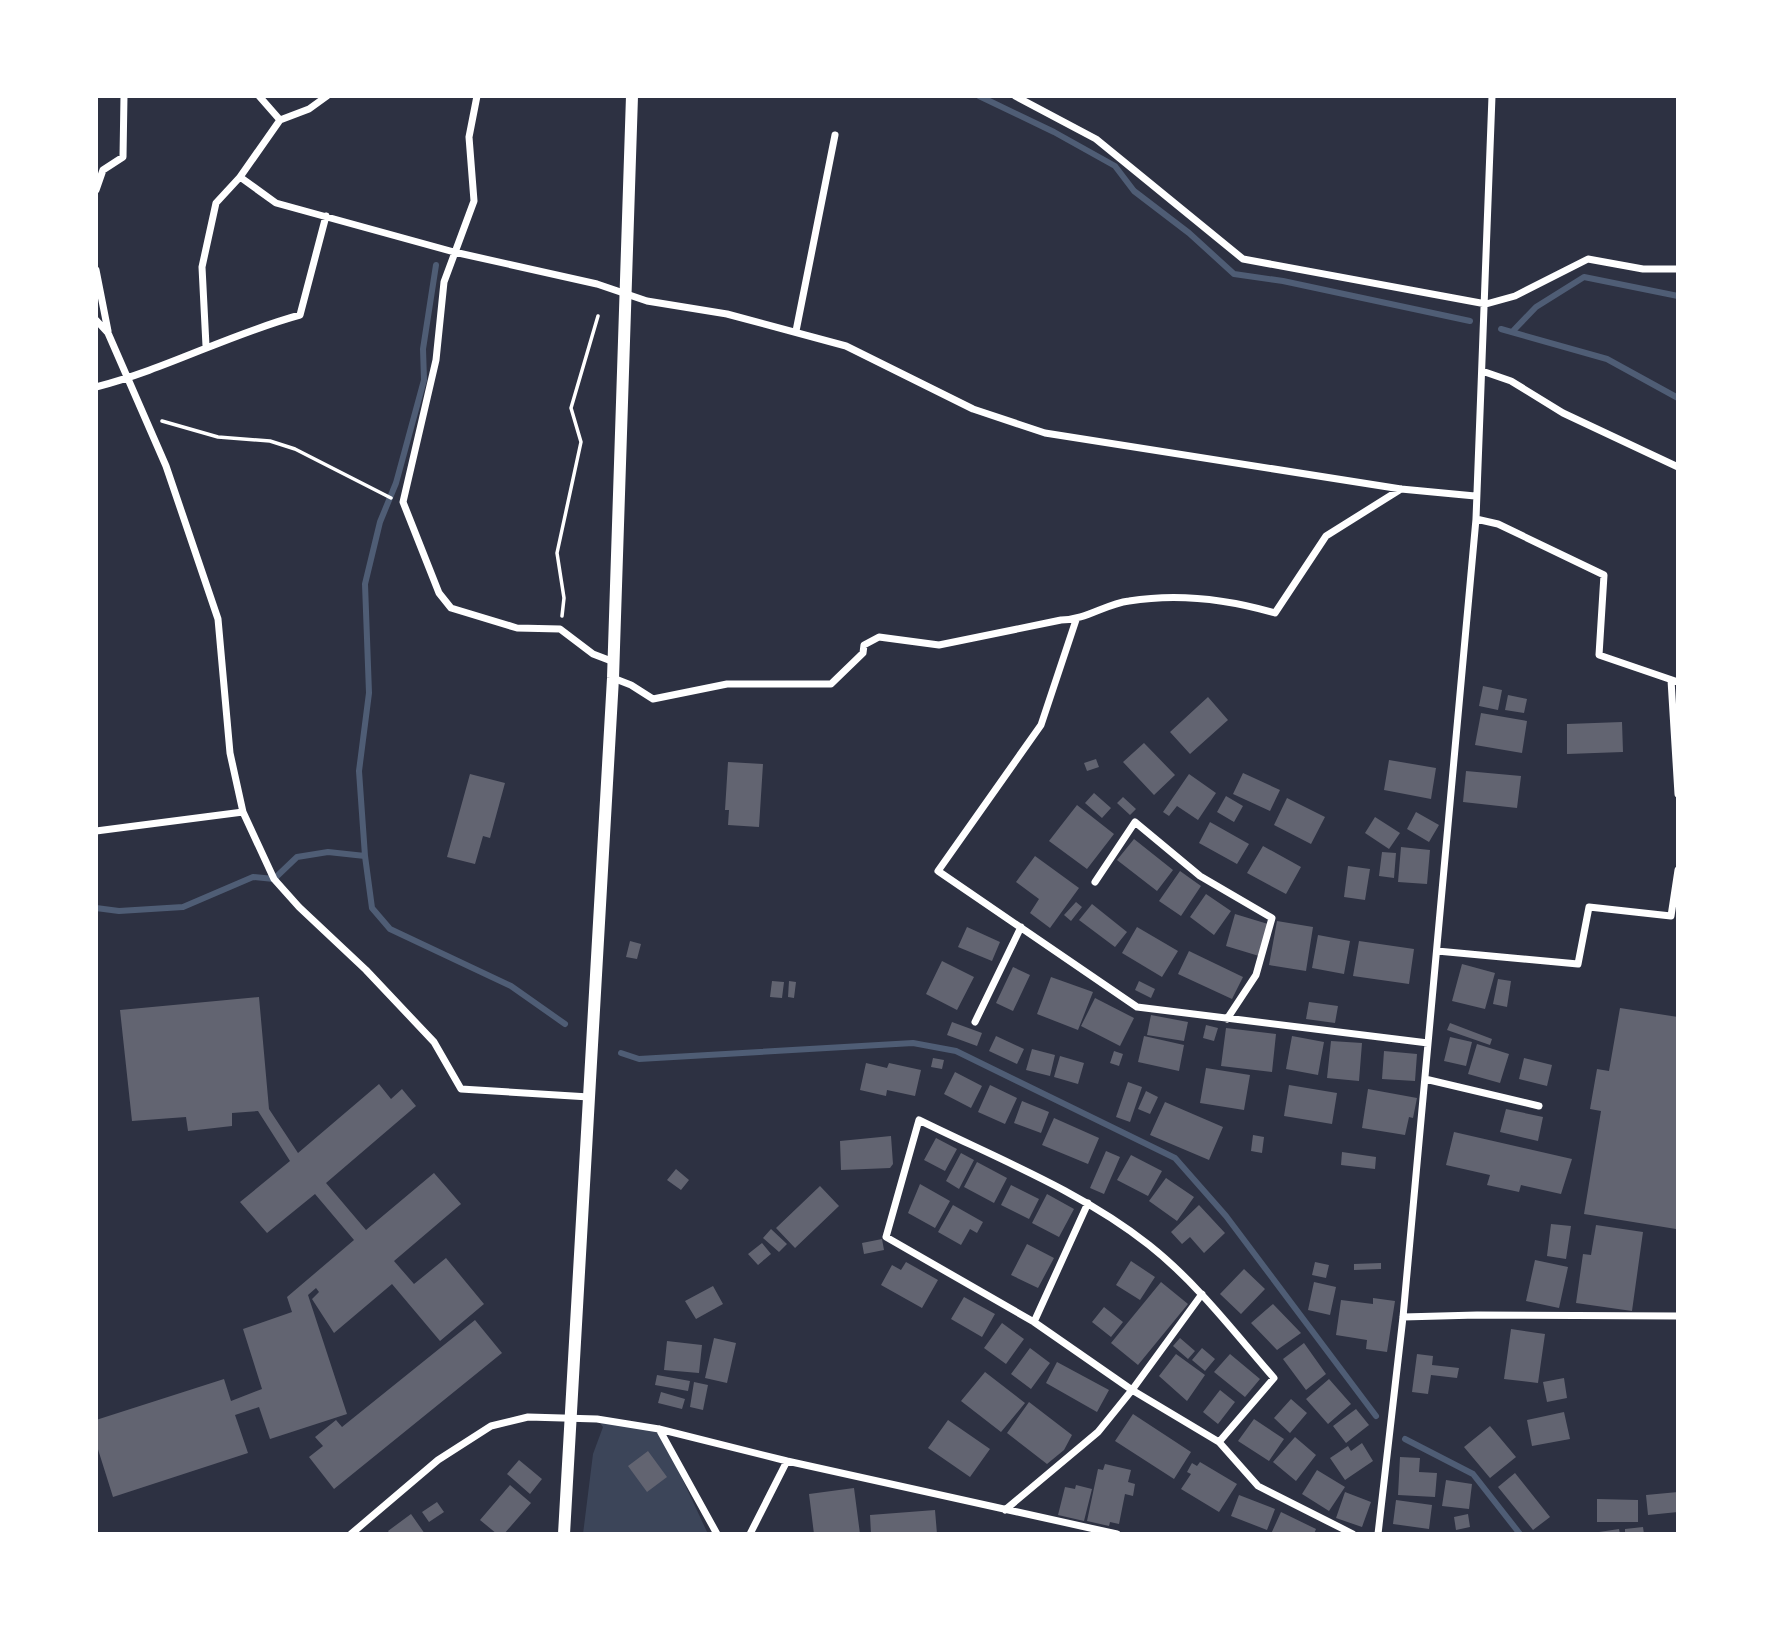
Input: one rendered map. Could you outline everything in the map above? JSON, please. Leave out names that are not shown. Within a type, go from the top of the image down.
[{"type":"street","points":[[96,190],[103,170],[123,157],[124,96]]},
{"type":"street","points":[[259,96],[280,120]]},
{"type":"street","points":[[206,346],[202,267],[216,203],[240,177],[280,120],[309,110],[327,96]]},
{"type":"street","points":[[477,96],[469,137],[474,201],[444,282],[436,360],[402,502],[439,593],[451,608],[517,628],[560,629],[593,654],[614,662]]},
{"type":"street","points":[[564,1534],[614,662],[632,96]]},
{"type":"street","points":[[1015,96],[1096,139],[1243,259],[1486,304],[1515,296],[1588,259],[1643,268],[1678,268]]},
{"type":"street","points":[[1378,1534],[1403,1317],[1476,519],[1492,96]]},
{"type":"street","points":[[796,331],[835,135]]},
{"type":"street","points":[[240,177],[276,203],[454,251],[597,284],[627,295],[796,331],[845,346],[973,409],[1045,433],[1401,489],[1475,496]]},
{"type":"street","points":[[96,387],[129,378],[206,346],[300,315],[326,216]]},
{"type":"street","points":[[96,270],[108,333],[166,466],[218,619],[230,753],[243,812],[274,879],[434,1042],[461,1089],[589,1097]]},
{"type":"street","points":[[96,320],[108,333]]},
{"type":"street","points":[[1482,371],[1511,382],[1573,418],[1678,467]]},
{"type":"street","points":[[613,678],[631,685],[653,699],[727,684],[831,684],[863,653],[864,645],[879,637],[939,645],[1061,620],[1076,620],[1127,601],[1204,597],[1275,613],[1326,536],[1401,489]]},
{"type":"street","points":[[1476,519],[1498,524],[1604,575],[1599,655],[1674,681],[1678,793]]},
{"type":"street","points":[[1076,620],[1041,725],[939,871],[1137,1007],[1429,1042]]},
{"type":"street","points":[[96,831],[243,812]]},
{"type":"street","points":[[1096,882],[1135,822],[1200,876],[1272,918],[1256,975],[1227,1019]]},
{"type":"street","points":[[1437,951],[1578,964],[1589,907],[1674,916],[1678,870]]},
{"type":"street","points":[[975,1022],[1021,927]]},
{"type":"street","points":[[1425,1079],[1539,1106]]},
{"type":"street","points":[[1219,1442],[1274,1378],[1202,1294],[1149,1245],[1088,1203],[919,1120],[886,1237],[1034,1322],[1132,1390],[1219,1442],[1258,1486],[1353,1534]]},
{"type":"street","points":[[1034,1322],[1088,1203]]},
{"type":"street","points":[[1006,1510],[1098,1432],[1202,1294]]},
{"type":"street","points":[[1403,1317],[1678,1317]]},
{"type":"street","points":[[351,1534],[438,1460],[491,1426],[528,1417],[572,1418],[659,1429],[787,1461],[1117,1534]]},
{"type":"street","points":[[659,1429],[717,1534]]},
{"type":"street","points":[[750,1534],[787,1461]]},
{"type":"path","points":[[560,629],[564,598],[556,553],[581,442],[571,408],[598,316]]},
{"type":"path","points":[[143,416],[218,437],[270,441],[327,463],[381,495],[402,502]]},
{"type":"shaded area","points":[[597,1419],[659,1429],[708,1534],[583,1534],[593,1454],[603,1427]]},
{"type":"building","points":[[1483,686],[1502,690],[1498,710],[1479,706]]},
{"type":"building","points":[[1508,695],[1527,699],[1524,713],[1505,710]]},
{"type":"building","points":[[1208,697],[1228,720],[1190,754],[1170,732]]},
{"type":"building","points":[[1481,713],[1527,721],[1522,753],[1475,745]]},
{"type":"building","points":[[1622,722],[1623,752],[1567,754],[1567,724]]},
{"type":"building","points":[[1144,743],[1175,775],[1154,795],[1123,762]]},
{"type":"building","points":[[1096,759],[1099,767],[1087,771],[1084,763]]},
{"type":"building","points":[[1389,760],[1436,768],[1431,799],[1384,790]]},
{"type":"building","points":[[728,762],[763,764],[759,827],[728,825],[729,810],[725,810]]},
{"type":"building","points":[[1466,771],[1521,776],[1517,808],[1463,802]]},
{"type":"building","points":[[1243,773],[1280,790],[1270,811],[1233,794]]},
{"type":"building","points":[[470,774],[505,783],[490,838],[483,836],[475,864],[447,857]]},
{"type":"building","points":[[1189,774],[1216,793],[1198,820],[1177,806],[1169,816],[1163,812]]},
{"type":"building","points":[[1094,793],[1111,808],[1102,818],[1085,803]]},
{"type":"building","points":[[1226,796],[1243,806],[1234,822],[1217,812]]},
{"type":"building","points":[[1123,797],[1136,809],[1130,815],[1117,803]]},
{"type":"building","points":[[1287,798],[1325,817],[1311,844],[1274,825]]},
{"type":"building","points":[[1077,805],[1114,834],[1087,869],[1049,841]]},
{"type":"building","points":[[1416,812],[1439,825],[1429,842],[1407,829]]},
{"type":"building","points":[[1375,817],[1400,833],[1389,849],[1365,833]]},
{"type":"building","points":[[1210,822],[1249,844],[1237,864],[1199,843]]},
{"type":"building","points":[[1134,839],[1173,870],[1157,891],[1117,860]]},
{"type":"building","points":[[1263,846],[1301,867],[1286,894],[1247,873]]},
{"type":"building","points":[[1401,847],[1430,850],[1427,884],[1398,882]]},
{"type":"building","points":[[1382,852],[1396,853],[1394,878],[1379,876]]},
{"type":"building","points":[[1035,856],[1079,888],[1050,928],[1030,913],[1039,899],[1016,882]]},
{"type":"building","points":[[1348,866],[1370,869],[1365,900],[1344,897]]},
{"type":"building","points":[[1180,871],[1201,886],[1181,916],[1159,901]]},
{"type":"building","points":[[1206,894],[1231,911],[1214,935],[1190,917]]},
{"type":"building","points":[[1076,902],[1082,907],[1071,921],[1064,915]]},
{"type":"building","points":[[1092,904],[1127,932],[1115,947],[1079,920]]},
{"type":"building","points":[[1235,914],[1268,924],[1259,956],[1226,946]]},
{"type":"building","points":[[1277,921],[1313,927],[1306,971],[1269,965]]},
{"type":"building","points":[[967,927],[1000,942],[992,961],[958,947]]},
{"type":"building","points":[[1137,927],[1178,951],[1162,977],[1122,953]]},
{"type":"building","points":[[1318,935],[1350,941],[1344,974],[1312,968]]},
{"type":"building","points":[[630,941],[641,944],[637,959],[626,957]]},
{"type":"building","points":[[1359,941],[1414,949],[1409,984],[1353,976]]},
{"type":"building","points":[[1189,951],[1243,977],[1232,999],[1178,974]]},
{"type":"building","points":[[942,961],[974,977],[957,1010],[926,994]]},
{"type":"building","points":[[1462,964],[1495,973],[1485,1009],[1452,1001]]},
{"type":"building","points":[[1013,967],[1030,975],[1013,1011],[996,1003]]},
{"type":"building","points":[[1051,977],[1093,992],[1078,1030],[1037,1014]]},
{"type":"building","points":[[1498,979],[1511,981],[1507,1007],[1493,1004]]},
{"type":"building","points":[[772,981],[784,982],[782,998],[770,997]]},
{"type":"building","points":[[789,981],[796,982],[794,998],[788,997]]},
{"type":"building","points":[[1139,981],[1155,989],[1151,998],[1135,990]]},
{"type":"building","points":[[259,997],[269,1109],[298,1153],[379,1084],[391,1099],[402,1089],[416,1106],[326,1183],[366,1230],[434,1173],[461,1204],[394,1261],[414,1284],[446,1258],[484,1304],[440,1341],[392,1284],[334,1333],[312,1299],[319,1292],[316,1288],[308,1295],[347,1414],[270,1439],[259,1407],[235,1415],[248,1453],[113,1497],[96,1443],[96,1420],[224,1379],[231,1401],[262,1389],[243,1329],[292,1312],[287,1297],[354,1240],[315,1194],[267,1233],[240,1202],[290,1161],[258,1111],[232,1113],[232,1126],[188,1131],[186,1117],[132,1121],[120,1010]]},
{"type":"building","points":[[1095,998],[1134,1018],[1120,1046],[1081,1026]]},
{"type":"building","points":[[1309,1002],[1338,1006],[1335,1023],[1306,1019]]},
{"type":"building","points":[[1620,1008],[1678,1017],[1676,1229],[1584,1214],[1601,1111],[1590,1109],[1597,1069],[1609,1071]]},
{"type":"building","points":[[1151,1015],[1188,1022],[1184,1041],[1147,1035]]},
{"type":"building","points":[[952,1022],[982,1033],[977,1046],[947,1035]]},
{"type":"building","points":[[1450,1023],[1492,1039],[1490,1045],[1447,1030]]},
{"type":"building","points":[[1206,1025],[1218,1028],[1214,1041],[1203,1038]]},
{"type":"building","points":[[1226,1028],[1276,1034],[1272,1072],[1221,1066]]},
{"type":"building","points":[[996,1036],[1024,1049],[1017,1064],[989,1051]]},
{"type":"building","points":[[1144,1036],[1184,1045],[1179,1071],[1138,1062]]},
{"type":"building","points":[[1292,1036],[1324,1042],[1318,1075],[1286,1069]]},
{"type":"building","points":[[1450,1037],[1472,1042],[1466,1066],[1444,1061]]},
{"type":"building","points":[[1331,1041],[1362,1043],[1359,1081],[1327,1078]]},
{"type":"building","points":[[1477,1044],[1509,1054],[1500,1083],[1468,1074]]},
{"type":"building","points":[[1032,1049],[1055,1055],[1050,1076],[1026,1070]]},
{"type":"building","points":[[1114,1051],[1123,1054],[1119,1066],[1110,1063]]},
{"type":"building","points":[[1384,1051],[1417,1054],[1415,1081],[1382,1079]]},
{"type":"building","points":[[1060,1056],[1084,1063],[1078,1084],[1054,1077]]},
{"type":"building","points":[[933,1058],[944,1060],[942,1069],[931,1067]]},
{"type":"building","points":[[1524,1058],[1552,1065],[1547,1086],[1519,1079]]},
{"type":"building","points":[[866,1063],[887,1068],[889,1063],[921,1070],[915,1096],[887,1090],[886,1096],[860,1090]]},
{"type":"building","points":[[1206,1068],[1250,1075],[1244,1110],[1200,1103]]},
{"type":"building","points":[[955,1072],[982,1086],[971,1108],[944,1094]]},
{"type":"building","points":[[1128,1082],[1142,1087],[1130,1122],[1116,1117]]},
{"type":"building","points":[[990,1085],[1017,1098],[1005,1124],[978,1112]]},
{"type":"building","points":[[1289,1085],[1337,1093],[1332,1124],[1284,1116]]},
{"type":"building","points":[[1368,1089],[1417,1098],[1413,1118],[1409,1117],[1405,1135],[1362,1128]]},
{"type":"building","points":[[1146,1091],[1158,1097],[1150,1114],[1138,1109]]},
{"type":"building","points":[[1022,1101],[1049,1112],[1041,1133],[1014,1123]]},
{"type":"building","points":[[1165,1102],[1223,1127],[1209,1160],[1150,1135]]},
{"type":"building","points":[[1506,1109],[1543,1117],[1538,1141],[1500,1132]]},
{"type":"building","points":[[1054,1118],[1099,1138],[1088,1164],[1042,1145]]},
{"type":"building","points":[[1454,1132],[1572,1159],[1561,1194],[1521,1185],[1519,1192],[1487,1185],[1490,1175],[1446,1165]]},
{"type":"building","points":[[1253,1135],[1264,1137],[1262,1153],[1251,1151]]},
{"type":"building","points":[[891,1136],[893,1164],[890,1168],[841,1170],[840,1141]]},
{"type":"building","points":[[936,1138],[957,1149],[945,1171],[924,1160]]},
{"type":"building","points":[[1106,1151],[1120,1157],[1104,1194],[1090,1188]]},
{"type":"building","points":[[1342,1152],[1376,1157],[1375,1169],[1341,1165]]},
{"type":"building","points":[[961,1153],[974,1160],[959,1189],[946,1181]]},
{"type":"building","points":[[1131,1155],[1162,1171],[1148,1196],[1117,1180]]},
{"type":"building","points":[[977,1162],[1007,1178],[994,1203],[964,1187]]},
{"type":"building","points":[[676,1169],[689,1180],[681,1190],[667,1180]]},
{"type":"building","points":[[1166,1178],[1194,1197],[1177,1221],[1149,1201]]},
{"type":"building","points":[[920,1184],[950,1201],[935,1228],[908,1213]]},
{"type":"building","points":[[1011,1185],[1039,1199],[1029,1219],[1001,1205]]},
{"type":"building","points":[[820,1186],[839,1206],[795,1248],[776,1228]]},
{"type":"building","points":[[1047,1194],[1074,1209],[1059,1237],[1032,1223]]},
{"type":"building","points":[[953,1205],[983,1222],[977,1233],[970,1229],[961,1245],[938,1232]]},
{"type":"building","points":[[1199,1205],[1225,1233],[1204,1253],[1190,1237],[1182,1244],[1171,1232]]},
{"type":"building","points":[[1551,1224],[1571,1226],[1566,1259],[1547,1256]]},
{"type":"building","points":[[1596,1225],[1643,1232],[1632,1311],[1576,1303],[1583,1254],[1591,1255]]},
{"type":"building","points":[[771,1229],[787,1244],[779,1252],[763,1238]]},
{"type":"building","points":[[882,1239],[884,1250],[864,1254],[862,1243]]},
{"type":"building","points":[[762,1243],[771,1254],[758,1265],[748,1254]]},
{"type":"building","points":[[1027,1244],[1054,1258],[1038,1288],[1011,1275]]},
{"type":"building","points":[[1535,1260],[1568,1267],[1559,1308],[1526,1301]]},
{"type":"building","points":[[1131,1261],[1155,1277],[1140,1300],[1116,1285]]},
{"type":"building","points":[[906,1262],[938,1280],[922,1308],[881,1285],[892,1265],[901,1270]]},
{"type":"building","points":[[1315,1262],[1329,1265],[1326,1278],[1312,1275]]},
{"type":"building","points":[[1381,1263],[1381,1269],[1354,1270],[1354,1264]]},
{"type":"building","points":[[1244,1269],[1265,1289],[1241,1314],[1220,1294]]},
{"type":"building","points":[[1161,1282],[1188,1304],[1138,1365],[1111,1343]]},
{"type":"building","points":[[1314,1282],[1336,1287],[1330,1315],[1308,1310]]},
{"type":"building","points":[[713,1286],[723,1304],[696,1319],[685,1301]]},
{"type":"building","points":[[964,1297],[995,1314],[982,1337],[951,1319]]},
{"type":"building","points":[[1373,1298],[1395,1301],[1387,1352],[1366,1349],[1367,1340],[1336,1335],[1341,1300],[1373,1304]]},
{"type":"building","points":[[1273,1304],[1301,1333],[1277,1350],[1251,1323]]},
{"type":"building","points":[[1104,1307],[1123,1322],[1111,1337],[1092,1322]]},
{"type":"building","points":[[475,1320],[502,1353],[334,1489],[309,1457],[323,1446],[315,1437],[336,1420],[342,1427]]},
{"type":"building","points":[[1002,1323],[1024,1339],[1006,1364],[984,1348]]},
{"type":"building","points":[[1511,1329],[1545,1334],[1538,1383],[1504,1379]]},
{"type":"building","points":[[714,1338],[736,1343],[727,1383],[705,1378]]},
{"type":"building","points":[[1180,1338],[1195,1351],[1188,1359],[1173,1346]]},
{"type":"building","points":[[667,1341],[702,1345],[699,1373],[664,1370]]},
{"type":"building","points":[[1304,1343],[1326,1374],[1306,1390],[1283,1359]]},
{"type":"building","points":[[1030,1348],[1050,1363],[1031,1389],[1011,1374]]},
{"type":"building","points":[[1202,1348],[1215,1359],[1205,1371],[1192,1360]]},
{"type":"building","points":[[1176,1354],[1205,1375],[1187,1401],[1159,1376]]},
{"type":"building","points":[[1230,1354],[1260,1379],[1245,1397],[1214,1372]]},
{"type":"building","points":[[1417,1354],[1433,1356],[1432,1365],[1459,1368],[1457,1378],[1431,1375],[1428,1394],[1412,1392]]},
{"type":"building","points":[[1057,1362],[1109,1390],[1097,1412],[1046,1383]]},
{"type":"building","points":[[985,1372],[1025,1403],[1001,1432],[961,1401]]},
{"type":"building","points":[[657,1375],[690,1381],[688,1391],[655,1385]]},
{"type":"building","points":[[1564,1378],[1567,1398],[1547,1402],[1543,1382]]},
{"type":"building","points":[[1329,1379],[1351,1404],[1328,1424],[1306,1399]]},
{"type":"building","points":[[694,1382],[708,1385],[703,1410],[690,1407]]},
{"type":"building","points":[[1220,1390],[1235,1402],[1218,1424],[1203,1412]]},
{"type":"building","points":[[661,1392],[685,1399],[682,1409],[658,1403]]},
{"type":"building","points":[[1291,1399],[1307,1413],[1290,1433],[1274,1418]]},
{"type":"building","points":[[1029,1402],[1072,1435],[1064,1450],[1047,1464],[1007,1433]]},
{"type":"building","points":[[1356,1409],[1369,1425],[1346,1443],[1333,1426]]},
{"type":"building","points":[[1564,1412],[1570,1439],[1532,1446],[1527,1420]]},
{"type":"building","points":[[1133,1414],[1191,1452],[1174,1479],[1115,1441]]},
{"type":"building","points":[[1254,1419],[1284,1439],[1269,1461],[1238,1441]]},
{"type":"building","points":[[948,1420],[990,1449],[970,1477],[928,1448]]},
{"type":"building","points":[[1490,1426],[1516,1457],[1490,1478],[1464,1447]]},
{"type":"building","points":[[1295,1437],[1316,1455],[1296,1481],[1273,1462]]},
{"type":"building","points":[[1362,1443],[1373,1461],[1345,1480],[1330,1458],[1348,1446],[1351,1451]]},
{"type":"building","points":[[648,1451],[667,1477],[647,1492],[628,1466]]},
{"type":"building","points":[[1400,1457],[1420,1458],[1419,1472],[1437,1473],[1435,1497],[1398,1495]]},
{"type":"building","points":[[519,1460],[542,1479],[530,1494],[507,1474]]},
{"type":"building","points":[[1200,1462],[1237,1484],[1219,1512],[1181,1489],[1191,1474],[1187,1472],[1192,1463],[1197,1466]]},
{"type":"building","points":[[1105,1464],[1131,1470],[1128,1482],[1135,1484],[1133,1496],[1125,1494],[1119,1524],[1110,1522],[1109,1526],[1087,1521],[1098,1469],[1103,1470]]},
{"type":"building","points":[[1317,1470],[1345,1487],[1329,1511],[1302,1494]]},
{"type":"building","points":[[1515,1473],[1550,1517],[1533,1530],[1498,1487]]},
{"type":"building","points":[[1446,1480],[1472,1484],[1469,1509],[1442,1506]]},
{"type":"building","points":[[510,1485],[531,1503],[504,1534],[497,1534],[480,1520]]},
{"type":"building","points":[[1076,1485],[1092,1489],[1084,1521],[1058,1515],[1065,1487],[1075,1489]]},
{"type":"building","points":[[854,1488],[860,1534],[814,1534],[809,1494]]},
{"type":"building","points":[[1345,1492],[1371,1502],[1362,1527],[1336,1518]]},
{"type":"building","points":[[1678,1492],[1678,1512],[1648,1515],[1646,1495]]},
{"type":"building","points":[[1239,1495],[1275,1509],[1267,1530],[1231,1516]]},
{"type":"building","points":[[1597,1499],[1638,1500],[1638,1522],[1597,1522]]},
{"type":"building","points":[[1396,1500],[1432,1505],[1429,1529],[1393,1524]]},
{"type":"building","points":[[437,1502],[444,1512],[429,1522],[422,1512]]},
{"type":"building","points":[[935,1510],[937,1534],[871,1534],[870,1515]]},
{"type":"building","points":[[1281,1512],[1316,1529],[1314,1534],[1271,1534]]},
{"type":"building","points":[[411,1514],[425,1534],[390,1534],[388,1531]]},
{"type":"building","points":[[1468,1514],[1470,1527],[1456,1530],[1454,1517]]},
{"type":"building","points":[[1643,1527],[1644,1534],[1625,1534],[1625,1529]]},
{"type":"building","points":[[1619,1529],[1620,1534],[1599,1532]]},
{"type":"waterway","points":[[979,96],[1054,132],[1115,166],[1134,191],[1189,233],[1234,274],[1283,281],[1470,321]]},
{"type":"waterway","points":[[365,856],[359,771],[369,693],[365,584],[380,522],[396,483],[424,380],[423,349],[436,265]]},
{"type":"waterway","points":[[1512,332],[1536,307],[1584,277],[1678,296]]},
{"type":"waterway","points":[[1501,329],[1607,359],[1678,398]]},
{"type":"waterway","points":[[96,908],[119,911],[183,907],[253,877],[274,879],[297,857],[328,852],[365,856],[372,908],[390,929],[511,986],[565,1024]]},
{"type":"waterway","points":[[621,1053],[639,1059],[913,1043],[956,1051],[1175,1158],[1226,1216],[1376,1416]]},
{"type":"waterway","points":[[1405,1439],[1473,1474],[1520,1534]]}]
